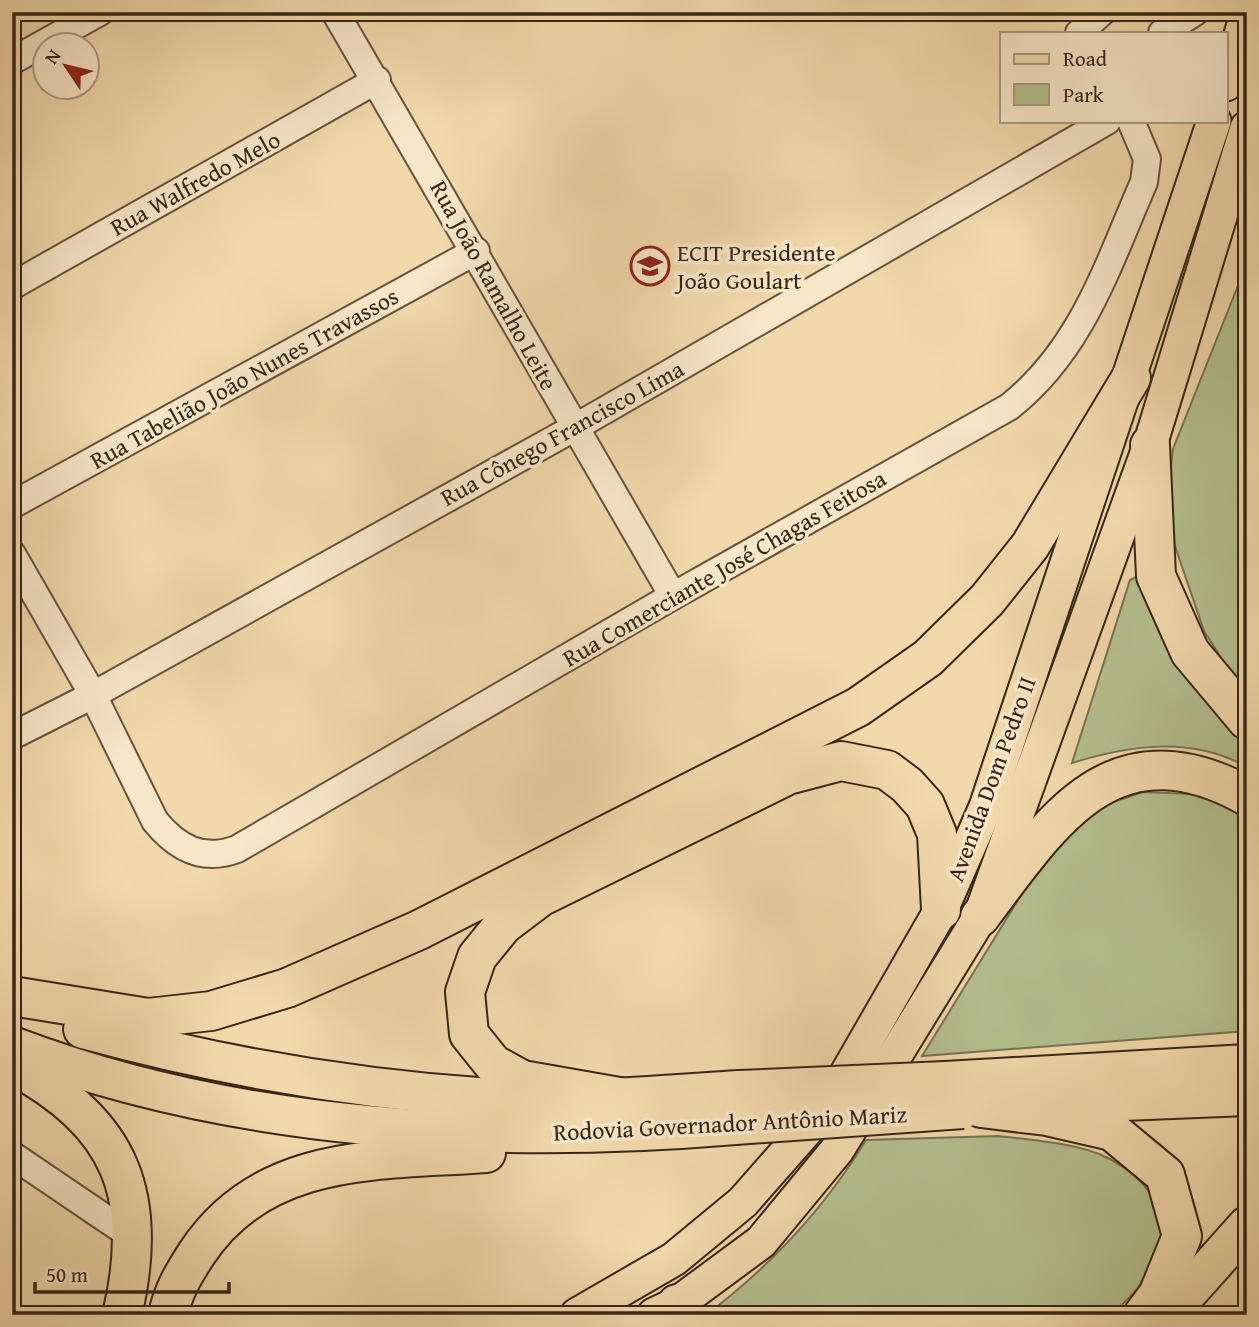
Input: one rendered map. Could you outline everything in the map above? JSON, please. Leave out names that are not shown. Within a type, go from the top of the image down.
[{"type":"highway","points":[[12,996],[148,1018],[211,1011],[287,988],[419,930],[858,707],[928,658],[987,600],[1030,545],[1131,378]]},
{"type":"highway","points":[[1150,445],[1156,576],[1190,652],[1247,720]]},
{"type":"highway","points":[[620,1097],[522,1080],[493,1064],[469,1034],[465,992],[477,957],[503,925],[540,897],[788,775],[841,761],[887,770],[907,785],[925,805],[937,834],[941,910]]},
{"type":"highway","points":[[979,917],[1042,834],[1096,786],[1125,775],[1149,772],[1186,774],[1228,786],[1247,796]]},
{"type":"highway","name":"Rodovia Governador Antônio Mariz","points":[[12,1007],[155,1049],[333,1080],[491,1098],[620,1097],[737,1108],[963,1099],[1247,1096]]},
{"type":"highway","name":"Rodovia Governador Antônio Mariz","points":[[12,1046],[59,1064],[214,1104],[356,1123],[495,1135],[632,1134],[737,1108]]},
{"type":"highway","name":"Rodovia Governador Antônio Mariz","points":[[963,1099],[1238,1062]]},
{"type":"highway","points":[[12,1065],[61,1095],[91,1122],[115,1154],[129,1193],[133,1237],[131,1277],[122,1315]]},
{"type":"highway","points":[[963,1099],[1112,1131],[1165,1175],[1182,1236],[1158,1295],[1143,1315]]},
{"type":"highway","points":[[167,1315],[177,1283],[206,1239],[231,1212],[272,1184],[332,1164],[518,1150],[632,1134]]},
{"type":"highway","points":[[1164,1315],[1180,1301],[1247,1226]]},
{"type":"main road","points":[[1229,64],[1247,15]]},
{"type":"main road","name":"Avenida Dom Pedro II","points":[[577,1315],[674,1259],[743,1202],[830,1103],[941,910],[986,807],[1131,378],[1214,122]]},
{"type":"main road","name":"Avenida Dom Pedro II","points":[[667,1311],[761,1242],[837,1150],[979,917],[1150,445],[1247,128]]},
{"type":"street","points":[[12,61],[100,12]]},
{"type":"street","name":"Rua João Ramalho Leite","points":[[335,12],[476,251],[574,428],[673,596]]},
{"type":"street","points":[[1068,12],[1078,32]]},
{"type":"street","points":[[1080,32],[1102,12]]},
{"type":"street","points":[[1170,32],[1195,12]]},
{"type":"street","name":"Rua Walfredo Melo","points":[[12,286],[377,80]]},
{"type":"street","name":"Rua Cônego Francisco Lima","points":[[12,736],[93,695],[574,428],[1105,122]]},
{"type":"street","name":"Rua Comerciante José Chagas Feitosa","points":[[93,695],[155,821],[167,835],[196,853],[221,855],[237,849],[673,596],[1009,407],[1036,385],[1080,327],[1144,182],[1147,159],[1131,122]]},
{"type":"street","name":"Rua Tabelião João Nunes Travassos","points":[[12,505],[476,251]]},
{"type":"street","points":[[12,554],[93,695]]},
{"type":"street","points":[[12,1156],[133,1237]]},
{"type":"green space","points":[[1247,263],[1247,698],[1204,631],[1165,517],[1173,449]]},
{"type":"green space","points":[[1140,575],[1156,624],[1167,646],[1195,686],[1247,743],[1247,767],[1226,757],[1182,747],[1138,748],[1072,763],[1130,580]]},
{"type":"green space","points":[[1143,792],[1191,794],[1247,810],[1247,1031],[922,1056],[1036,871],[1091,809]]},
{"type":"green space","points":[[998,1136],[1054,1143],[1096,1153],[1133,1175],[1150,1193],[1159,1213],[1161,1234],[1157,1255],[1131,1296],[1110,1315],[706,1315],[753,1277],[795,1235],[832,1190],[866,1140]]},
{"type":"place","name":"ECIT Presidente João Goulart","points":[[650,266]]}]
